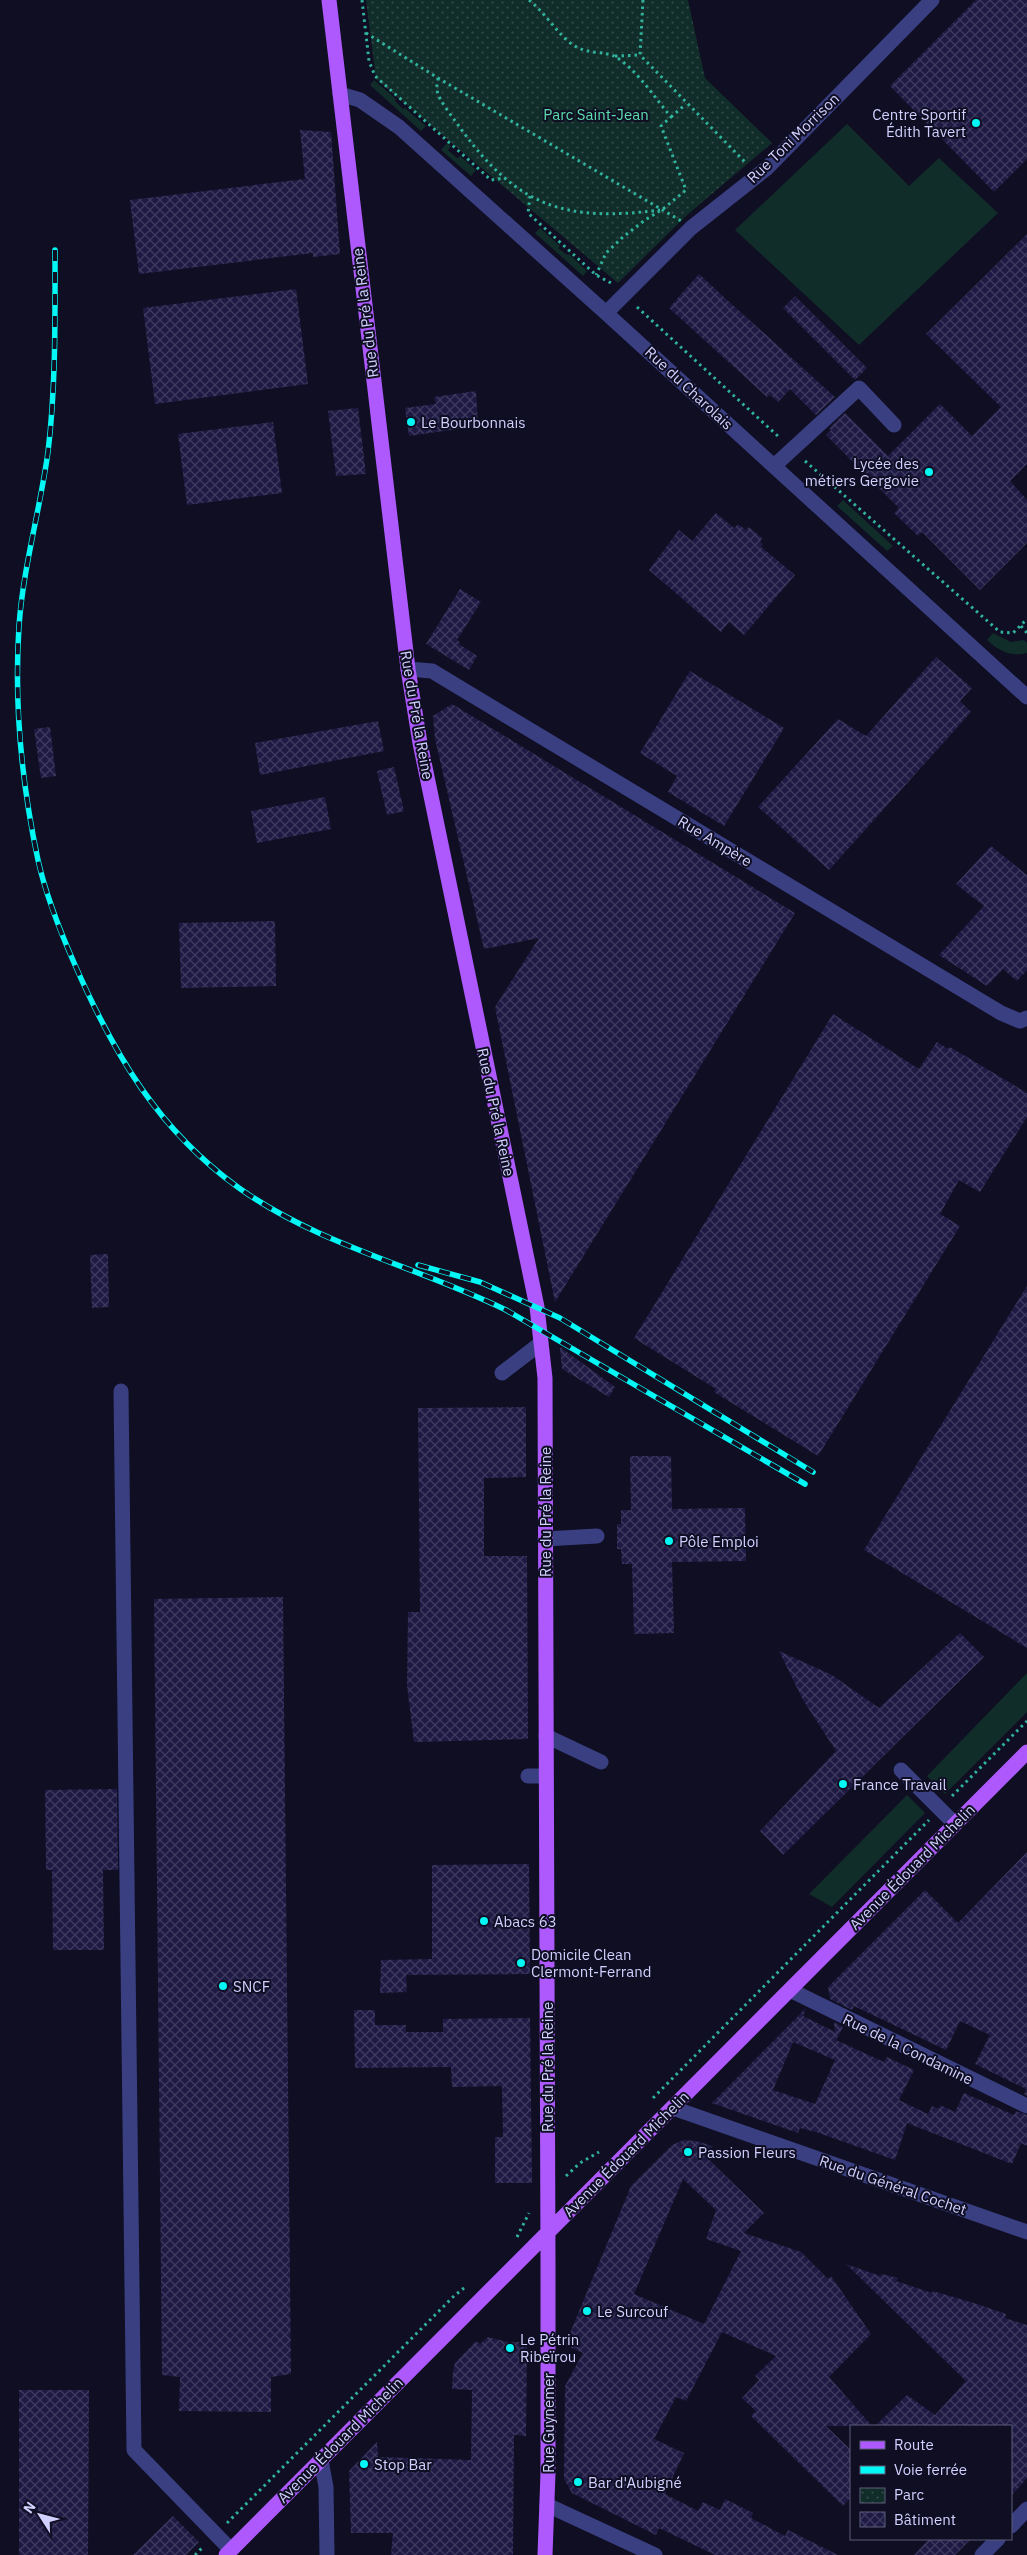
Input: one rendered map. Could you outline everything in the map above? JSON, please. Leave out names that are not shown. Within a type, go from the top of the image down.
[{"type":"main road","name":"Rue du Pré la Reine","points":[[330,0],[408,669],[420,743],[537,1307],[545,1378],[547,2232]]},
{"type":"main road","name":"Avenue Édouard Michelin","points":[[228,2552],[1027,1752]]},
{"type":"main road","name":"Rue Guynemer","points":[[545,2555],[547,2505],[547,2232]]},
{"type":"street","name":"Rue Toni Morrison","points":[[606,313],[691,228],[767,168],[932,0]]},
{"type":"street","name":"Rue du Charolais","points":[[340,94],[360,100],[399,128],[774,466],[1023,687]]},
{"type":"street","points":[[774,466],[859,388],[894,425]]},
{"type":"street","name":"Rue Ampère","points":[[408,669],[432,671],[1001,1013],[1023,1020]]},
{"type":"street","points":[[502,1373],[541,1343]]},
{"type":"street","points":[[121,1391],[134,2450],[216,2534],[228,2552]]},
{"type":"street","points":[[545,1539],[597,1536]]},
{"type":"street","points":[[546,1736],[601,1762]]},
{"type":"street","points":[[901,1770],[955,1824]]},
{"type":"street","points":[[528,1776],[546,1776]]},
{"type":"street","name":"Rue de la Condamine","points":[[790,1990],[1027,2106]]},
{"type":"street","name":"Rue du Général Cochet","points":[[673,2108],[1027,2232]]},
{"type":"street","points":[[321,2460],[326,2487],[327,2555]]},
{"type":"street","points":[[547,2505],[655,2555]]},
{"type":"street","points":[[1012,2525],[1027,2509]]},
{"type":"street","points":[[982,2555],[997,2540]]},
{"type":"path","points":[[362,0],[369,61],[375,76],[491,180],[506,178]]},
{"type":"path","points":[[529,0],[544,12],[569,42],[588,53],[614,56],[640,55]]},
{"type":"path","points":[[638,0],[643,5]]},
{"type":"path","points":[[644,0],[640,55],[686,104],[750,167]]},
{"type":"path","points":[[366,33],[438,78],[683,222],[676,228]]},
{"type":"path","points":[[614,56],[631,70],[671,117]]},
{"type":"path","points":[[438,78],[436,90],[474,146],[506,178],[530,196],[556,208],[594,215],[663,209]]},
{"type":"path","points":[[596,275],[606,253],[644,220],[663,209],[686,190],[661,126],[686,104]]},
{"type":"path","points":[[530,196],[528,213],[596,275],[617,286]]},
{"type":"path","points":[[632,302],[792,449],[1000,632],[1013,633],[1027,620]]},
{"type":"path","points":[[1020,626],[1027,632]]},
{"type":"path","points":[[652,2099],[1027,1722]]},
{"type":"path","points":[[580,2163],[605,2147]]},
{"type":"path","points":[[514,2242],[532,2206]]},
{"type":"path","points":[[195,2555],[454,2296],[468,2286]]},
{"type":"green space","name":"Parc Saint-Jean","points":[[366,0],[688,0],[705,78],[772,143],[687,215],[618,283],[376,79]]},
{"type":"green space","points":[[374,80],[396,99],[395,101],[403,109],[405,108],[426,126],[421,131],[370,85]]},
{"type":"green space","points":[[847,124],[909,186],[939,158],[998,213],[859,345],[735,230]]},
{"type":"green space","points":[[447,143],[451,146],[448,150],[457,158],[460,156],[476,170],[471,176],[441,150]]},
{"type":"green space","points":[[540,228],[560,246],[558,248],[567,255],[569,254],[587,271],[583,276],[535,233]]},
{"type":"green space","points":[[843,500],[893,546],[887,551],[837,506]]},
{"type":"green space","points":[[993,633],[1011,642],[1024,640],[1027,643],[1027,653],[1010,654],[1000,650],[987,640]]},
{"type":"green space","points":[[1027,1673],[1027,1712],[945,1794],[927,1776]]},
{"type":"green space","points":[[907,1795],[925,1813],[832,1907],[809,1894]]},
{"type":"building","name":"Centre Sportif Édith Tavert","points":[[976,0],[1027,0],[1027,159],[994,192],[890,86]]},
{"type":"building","points":[[300,130],[331,132],[340,254],[313,257],[313,253],[139,274],[130,200],[305,179]]},
{"type":"building","points":[[1027,234],[1027,464],[1010,481],[1027,500],[1027,543],[980,590],[922,532],[918,536],[894,513],[899,508],[826,435],[831,430],[829,428],[845,413],[888,456],[940,404],[972,436],[1001,407],[926,334]]},
{"type":"building","points":[[699,274],[835,397],[816,415],[790,389],[778,402],[770,395],[767,397],[669,308]]},
{"type":"building","points":[[296,289],[308,384],[155,404],[143,308]]},
{"type":"building","points":[[795,296],[867,368],[855,380],[783,308]]},
{"type":"building","points":[[476,391],[478,426],[409,436],[405,408],[436,404],[434,397]]},
{"type":"building","points":[[358,408],[366,474],[336,476],[328,411]]},
{"type":"building","points":[[273,422],[282,493],[187,505],[178,434]]},
{"type":"building","points":[[716,513],[734,528],[738,524],[746,530],[749,527],[762,538],[760,542],[763,544],[761,547],[795,575],[744,635],[729,622],[721,632],[649,570],[679,530],[692,541]]},
{"type":"building","points":[[460,589],[481,602],[457,640],[460,642],[459,644],[477,656],[469,670],[426,644]]},
{"type":"building","points":[[936,657],[972,688],[960,701],[971,712],[829,870],[758,807],[838,719],[866,736]]},
{"type":"building","points":[[690,671],[784,728],[724,826],[668,792],[677,776],[640,753]]},
{"type":"building","points":[[452,704],[795,913],[555,1302],[495,1007],[539,938],[484,949],[435,739],[433,716]]},
{"type":"building","points":[[378,721],[384,751],[260,775],[255,743]]},
{"type":"building","points":[[50,727],[56,776],[41,778],[34,729]]},
{"type":"building","points":[[394,767],[404,811],[387,815],[377,771]]},
{"type":"building","points":[[325,797],[331,829],[257,843],[251,811]]},
{"type":"building","points":[[991,846],[1027,875],[1027,970],[1017,981],[1003,969],[987,986],[939,955],[984,906],[956,884]]},
{"type":"building","points":[[275,921],[276,986],[181,988],[179,923]]},
{"type":"building","points":[[833,1014],[919,1069],[937,1042],[948,1049],[950,1047],[1027,1093],[1027,1117],[980,1192],[959,1180],[940,1214],[960,1226],[818,1456],[714,1392],[716,1389],[634,1338]]},
{"type":"building","points":[[108,1254],[109,1307],[92,1308],[90,1255]]},
{"type":"building","points":[[1027,1286],[1027,1648],[864,1550]]},
{"type":"building","points":[[560,1347],[615,1387],[609,1397],[562,1369]]},
{"type":"building","points":[[526,1407],[526,1477],[484,1478],[484,1556],[527,1556],[528,1739],[414,1742],[407,1686],[408,1612],[420,1612],[418,1408]]},
{"type":"building","points":[[630,1456],[671,1456],[672,1509],[745,1508],[746,1561],[672,1562],[674,1633],[634,1634],[632,1564],[622,1564],[621,1549],[617,1549],[617,1524],[621,1524],[621,1510],[631,1510]]},
{"type":"building","name":"SNCF","points":[[283,1597],[291,2374],[271,2377],[271,2412],[179,2411],[180,2377],[162,2375],[154,1599]]},
{"type":"building","points":[[960,1633],[984,1657],[783,1855],[760,1831],[836,1751],[803,1700],[779,1651],[832,1675],[879,1708]]},
{"type":"building","points":[[117,1789],[118,1870],[103,1870],[104,1950],[53,1950],[52,1870],[46,1870],[45,1790]]},
{"type":"building","points":[[1027,1852],[1027,2096],[1024,2094],[1026,2089],[975,2064],[990,2035],[960,2021],[946,2050],[854,2006],[852,2010],[830,1999],[828,1987],[925,1890],[958,1923]]},
{"type":"building","points":[[529,1864],[530,1974],[406,1975],[407,1992],[380,1993],[381,1960],[432,1959],[432,1865]]},
{"type":"building","points":[[806,2008],[803,2016],[835,2032],[834,2022],[843,2027],[836,2040],[884,2062],[887,2057],[914,2070],[899,2100],[928,2114],[932,2106],[939,2109],[940,2105],[955,2112],[964,2093],[1014,2115],[1016,2111],[1027,2115],[1027,2146],[1021,2143],[1012,2164],[907,2123],[895,2160],[816,2132],[800,2128],[798,2133],[712,2103]],"holes":[[[793,2042],[835,2060],[815,2104],[773,2090]]]},
{"type":"building","points":[[354,2010],[375,2010],[375,2025],[406,2025],[406,2032],[443,2032],[443,2019],[530,2018],[532,2183],[495,2183],[495,2137],[503,2137],[502,2086],[452,2087],[451,2067],[355,2068]]},
{"type":"building","points":[[684,2140],[713,2146],[704,2155],[764,2213],[744,2233],[801,2252],[828,2279],[831,2276],[871,2334],[829,2377],[871,2425],[826,2426],[850,2449],[850,2498],[843,2506],[751,2416],[756,2411],[742,2398],[759,2380],[755,2376],[776,2356],[722,2332],[686,2401],[676,2397],[654,2439],[684,2453],[665,2494],[698,2511],[703,2502],[720,2510],[725,2499],[753,2513],[751,2518],[785,2536],[788,2530],[838,2555],[715,2555],[659,2528],[656,2535],[572,2493],[564,2479],[565,2386],[583,2353],[565,2345],[631,2186],[672,2145]],"holes":[[[683,2179],[716,2210],[706,2239],[741,2251],[704,2324],[634,2294]]]},
{"type":"building","points":[[846,2264],[880,2276],[882,2274],[898,2278],[896,2281],[932,2293],[933,2291],[977,2304],[1006,2314],[1005,2318],[1027,2325],[1027,2478],[1012,2495],[1012,2425],[876,2425],[907,2395],[935,2415],[966,2381]]},
{"type":"building","points":[[488,2337],[507,2342],[527,2342],[526,2436],[514,2435],[513,2555],[391,2555],[393,2533],[351,2533],[349,2471],[377,2442],[378,2457],[471,2460],[472,2390],[452,2389],[453,2371],[455,2363],[476,2341],[480,2344]]},
{"type":"building","points":[[19,2390],[89,2390],[88,2555],[19,2555]]},
{"type":"building","points":[[173,2516],[199,2542],[186,2555],[133,2555]]},
{"type":"building","points":[[928,2540],[970,2540],[955,2555],[914,2555]]},
{"type":"railway","points":[[55,250],[51,427],[45,474],[24,582],[19,626],[18,684],[21,744],[32,832],[49,900],[90,998],[123,1059],[141,1088],[185,1141],[210,1165],[239,1188],[270,1208],[335,1240],[506,1310],[805,1484]]},
{"type":"railway","points":[[418,1265],[480,1282],[560,1318],[813,1472]]},
{"type":"place","name":"Centre Sportif Édith Tavert","points":[[976,123]]},
{"type":"place","name":"Le Bourbonnais","points":[[411,422]]},
{"type":"place","name":"Lycée des métiers Gergovie","points":[[929,472]]},
{"type":"place","name":"Pôle Emploi","points":[[669,1541]]},
{"type":"place","name":"France Travail","points":[[843,1784]]},
{"type":"place","name":"Abacs 63","points":[[484,1921]]},
{"type":"place","name":"Domicile Clean Clermont-Ferrand","points":[[521,1963]]},
{"type":"place","name":"SNCF","points":[[223,1986]]},
{"type":"place","name":"Passion Fleurs","points":[[688,2152]]},
{"type":"place","name":"Le Surcouf","points":[[587,2311]]},
{"type":"place","name":"Le Pétrin Ribeïrou","points":[[510,2348]]},
{"type":"place","name":"Stop Bar","points":[[364,2464]]},
{"type":"place","name":"Bar d'Aubigné","points":[[578,2482]]}]
